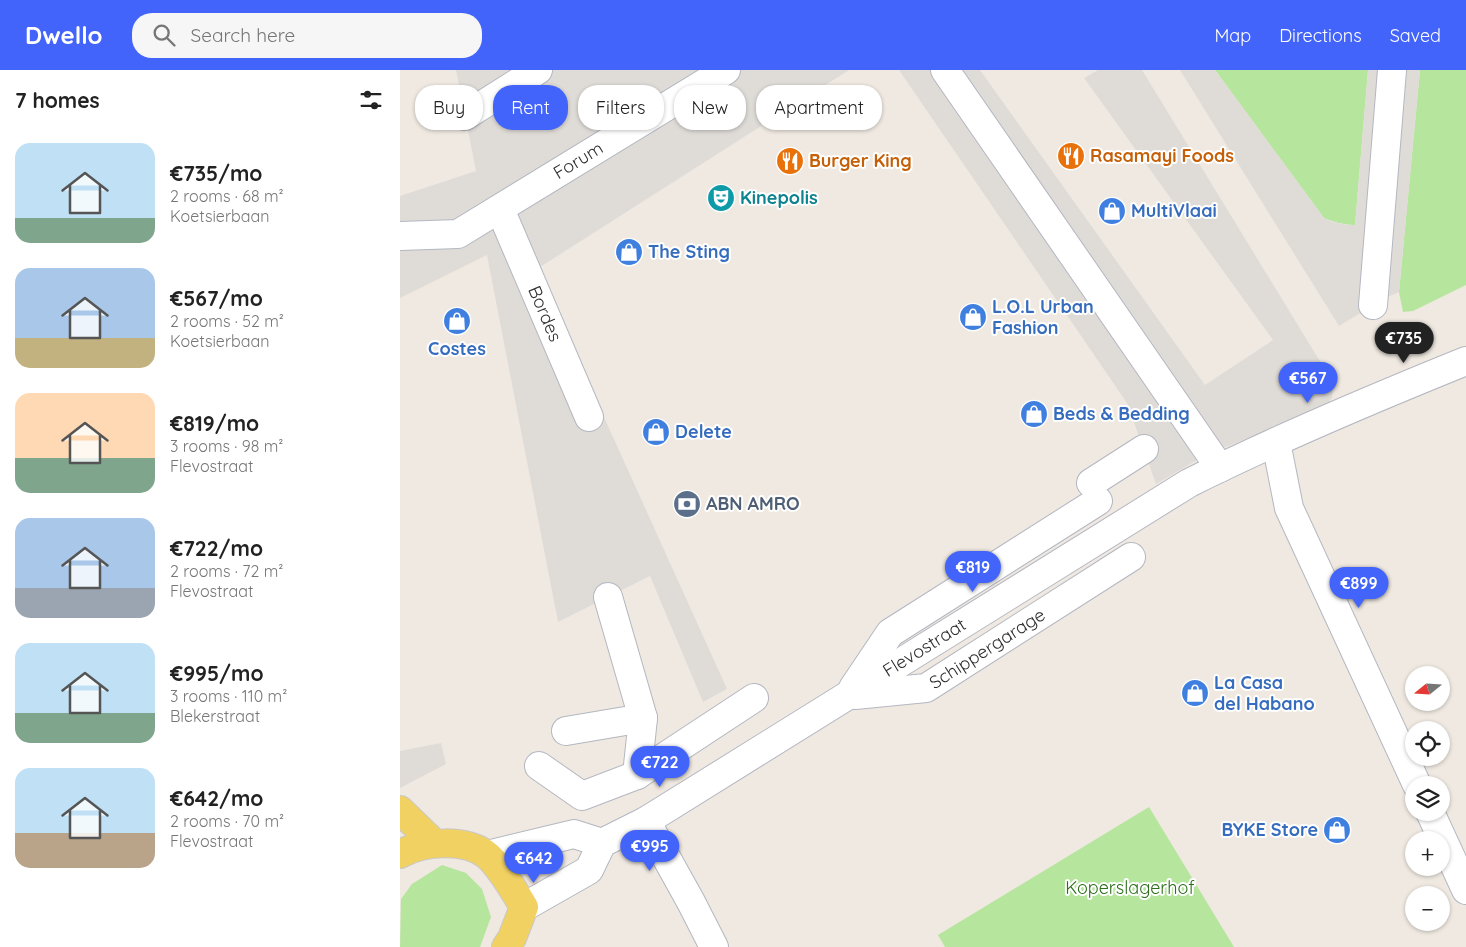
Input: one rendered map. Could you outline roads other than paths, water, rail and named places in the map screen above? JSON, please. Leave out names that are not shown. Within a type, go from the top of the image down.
[{"type":"main road","points":[[400,810],[434,843]]},
{"type":"main road","points":[[400,854],[410,848],[434,843],[454,844],[473,848],[487,855],[499,868],[524,907],[512,938],[506,947]]},
{"type":"street","points":[[483,105],[538,70]]},
{"type":"street","name":"Forum","points":[[400,236],[458,234],[726,70]]},
{"type":"street","points":[[945,70],[1220,468]]},
{"type":"street","points":[[1373,305],[1392,70]]},
{"type":"street","name":"Bordes","points":[[491,214],[589,417]]},
{"type":"street","name":"Flevostraat","points":[[602,843],[646,821],[1189,484],[1358,405],[1466,362]]},
{"type":"street","points":[[1276,442],[1289,508],[1413,776]]},
{"type":"street","points":[[848,696],[890,634],[1094,492],[1144,449]]},
{"type":"street","name":"Schippergarage","points":[[848,696],[926,688],[1131,557]]},
{"type":"street","points":[[608,597],[643,718],[637,775]]},
{"type":"street","points":[[539,766],[582,796],[637,775],[754,698]]},
{"type":"street","points":[[566,731],[643,718]]},
{"type":"street","points":[[646,821],[714,947]]},
{"type":"street","points":[[1434,821],[1466,890]]},
{"type":"street","points":[[487,855],[574,834],[602,843],[589,870],[524,907]]},
{"type":"place","name":"Rasamayi Foods","points":[[1071,156]]},
{"type":"place","name":"Burger King","points":[[790,161]]},
{"type":"place","name":"Kinepolis","points":[[721,198]]},
{"type":"place","name":"MultiVlaai","points":[[1112,211]]},
{"type":"place","name":"The Sting","points":[[629,252]]},
{"type":"place","name":"L.O.L Urban Fashion","points":[[973,317]]},
{"type":"place","name":"Costes","points":[[457,321]]},
{"type":"place","name":"Beds & Bedding","points":[[1034,414]]},
{"type":"place","name":"Delete","points":[[656,432]]},
{"type":"place","name":"ABN AMRO","points":[[687,504]]},
{"type":"place","name":"La Casa del Habano","points":[[1195,693]]},
{"type":"place","name":"BYKE Store","points":[[1337,830]]},
{"type":"park label","name":"Koperslagerhof","points":[[1130,888]]}]
